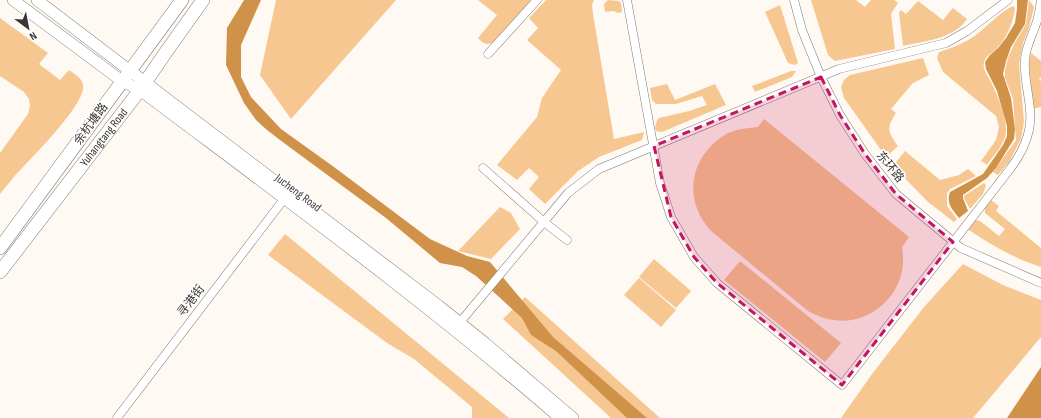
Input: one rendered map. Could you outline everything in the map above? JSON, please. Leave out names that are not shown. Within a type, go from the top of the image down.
[{"type":"main road","name":"余杭塘路","points":[[0,248],[182,0]]},
{"type":"main road","name":"Yuhangtang Road","points":[[0,272],[143,86],[204,0]]},
{"type":"street","name":"Jucheng Road","points":[[13,0],[122,81],[143,86],[457,326],[572,418]]},
{"type":"street","name":"Jucheng Road","points":[[37,0],[130,70],[143,86],[284,199],[457,326],[560,418]]},
{"type":"street","points":[[488,54],[537,0]]},
{"type":"street","points":[[627,0],[660,183],[671,217],[694,257],[717,283],[842,386],[1014,163],[1024,147],[1030,130],[1030,114],[1025,75],[1026,48],[1038,20],[1041,0]]},
{"type":"street","name":"东环路","points":[[794,0],[802,30],[821,77],[840,116],[865,154],[892,188],[902,199],[961,248],[1041,283]]},
{"type":"street","points":[[457,326],[568,193],[600,169],[839,69],[946,43],[967,31],[1008,0]]},
{"type":"street","points":[[483,168],[544,222],[567,240]]},
{"type":"street","name":"寻港街","points":[[117,418],[284,199]]},
{"type":"highlighted area","points":[[821,77],[840,115],[865,154],[896,194],[953,242],[842,385],[717,283],[694,257],[671,217],[654,146]]},
{"type":"shaded area","points":[[244,0],[261,0],[241,45],[241,77],[251,97],[281,129],[430,239],[467,256],[490,262],[553,337],[647,418],[627,418],[556,351],[531,335],[522,318],[476,276],[462,267],[440,263],[386,218],[288,146],[256,120],[244,103],[226,65],[227,28]]},
{"type":"shaded area","points":[[276,0],[396,0],[291,119],[260,75]]},
{"type":"shaded area","points":[[478,0],[531,0],[496,40],[487,44],[478,38],[497,15]]},
{"type":"shaded area","points":[[546,0],[594,0],[592,5],[593,14],[614,139],[644,132],[642,140],[599,157],[578,171],[545,204],[529,189],[539,177],[529,168],[517,180],[497,165],[537,117],[542,98],[561,70],[527,40],[538,28],[529,18]]},
{"type":"shaded area","points":[[608,0],[619,1],[621,3],[622,12],[605,12],[604,4]]},
{"type":"shaded area","points":[[811,0],[856,0],[865,7],[871,0],[894,0],[898,3],[891,14],[895,49],[835,61],[828,55]]},
{"type":"shaded area","points":[[1017,0],[1028,0],[1025,24],[1011,47],[1003,74],[1011,98],[1015,129],[1014,139],[996,168],[987,178],[963,195],[968,211],[959,218],[949,203],[950,192],[983,174],[1003,145],[1007,136],[1007,126],[997,91],[986,69],[985,62],[1006,38],[1015,23]]},
{"type":"shaded area","points":[[1029,0],[1034,7],[1029,28],[1023,43],[1019,64],[1024,122],[1021,139],[1009,162],[998,175],[993,172],[1016,140],[1013,99],[1005,78],[1005,70],[1014,44],[1026,24]]},
{"type":"shaded area","points":[[918,1],[943,20],[953,8],[967,19],[961,26],[947,35],[929,41],[903,46],[899,13],[901,10],[906,14]]},
{"type":"shaded area","points":[[780,5],[798,63],[795,65],[788,63],[765,12]]},
{"type":"shaded area","points":[[1013,6],[1015,8],[1014,14],[1006,35],[1000,45],[984,62],[985,70],[994,87],[1006,125],[1005,137],[1002,144],[987,165],[981,161],[996,140],[999,127],[996,116],[943,72],[937,58],[939,52],[972,38],[1003,12]]},
{"type":"shaded area","points":[[0,18],[48,53],[39,64],[60,80],[69,70],[80,78],[83,85],[82,94],[66,119],[0,194],[0,153],[28,114],[30,106],[29,99],[24,92],[0,76]]},
{"type":"shaded area","points":[[1031,53],[1041,61],[1041,77],[1039,79],[1041,81],[1041,107],[1033,109],[1029,64]]},
{"type":"shaded area","points":[[923,58],[929,75],[913,83],[891,109],[896,113],[890,126],[890,133],[898,146],[886,157],[844,98],[841,87],[844,80],[850,75]]},
{"type":"shaded area","points":[[791,71],[796,71],[792,77],[755,92],[752,86]]},
{"type":"shaded area","points":[[667,84],[675,100],[715,84],[726,105],[662,132],[656,131],[655,128],[659,118],[707,105],[702,96],[676,104],[656,104],[652,100],[650,88]]},
{"type":"shaded area","points":[[764,119],[909,237],[902,247],[903,268],[899,282],[886,301],[868,315],[846,321],[823,318],[808,311],[711,231],[701,217],[694,200],[693,188],[694,177],[703,156],[718,139],[728,133],[758,127]]},
{"type":"shaded area","points":[[905,151],[940,180],[959,175],[968,169],[976,176],[950,189],[947,193],[947,206],[957,219],[954,222],[928,202],[893,166]]},
{"type":"shaded area","points":[[984,183],[986,185],[983,194],[970,209],[964,196]]},
{"type":"shaded area","points":[[991,200],[999,206],[996,211],[1041,248],[1041,267],[1004,251],[969,230],[970,226],[975,220],[980,221],[999,236],[1005,229],[985,213],[985,207]]},
{"type":"shaded area","points":[[500,207],[511,213],[520,229],[491,259],[458,251]]},
{"type":"shaded area","points":[[285,234],[509,418],[472,418],[472,407],[414,359],[387,343],[268,255]]},
{"type":"shaded area","points":[[654,259],[691,291],[676,308],[639,277]]},
{"type":"shaded area","points":[[740,261],[841,343],[825,362],[724,280]]},
{"type":"shaded area","points":[[963,264],[1003,285],[1041,300],[1041,337],[973,418],[841,418],[872,374],[924,307]]},
{"type":"shaded area","points":[[639,278],[676,310],[661,327],[624,295]]},
{"type":"shaded area","points":[[525,297],[660,418],[611,418],[503,319]]},
{"type":"shaded area","points":[[1041,367],[1041,418],[1007,418]]}]
